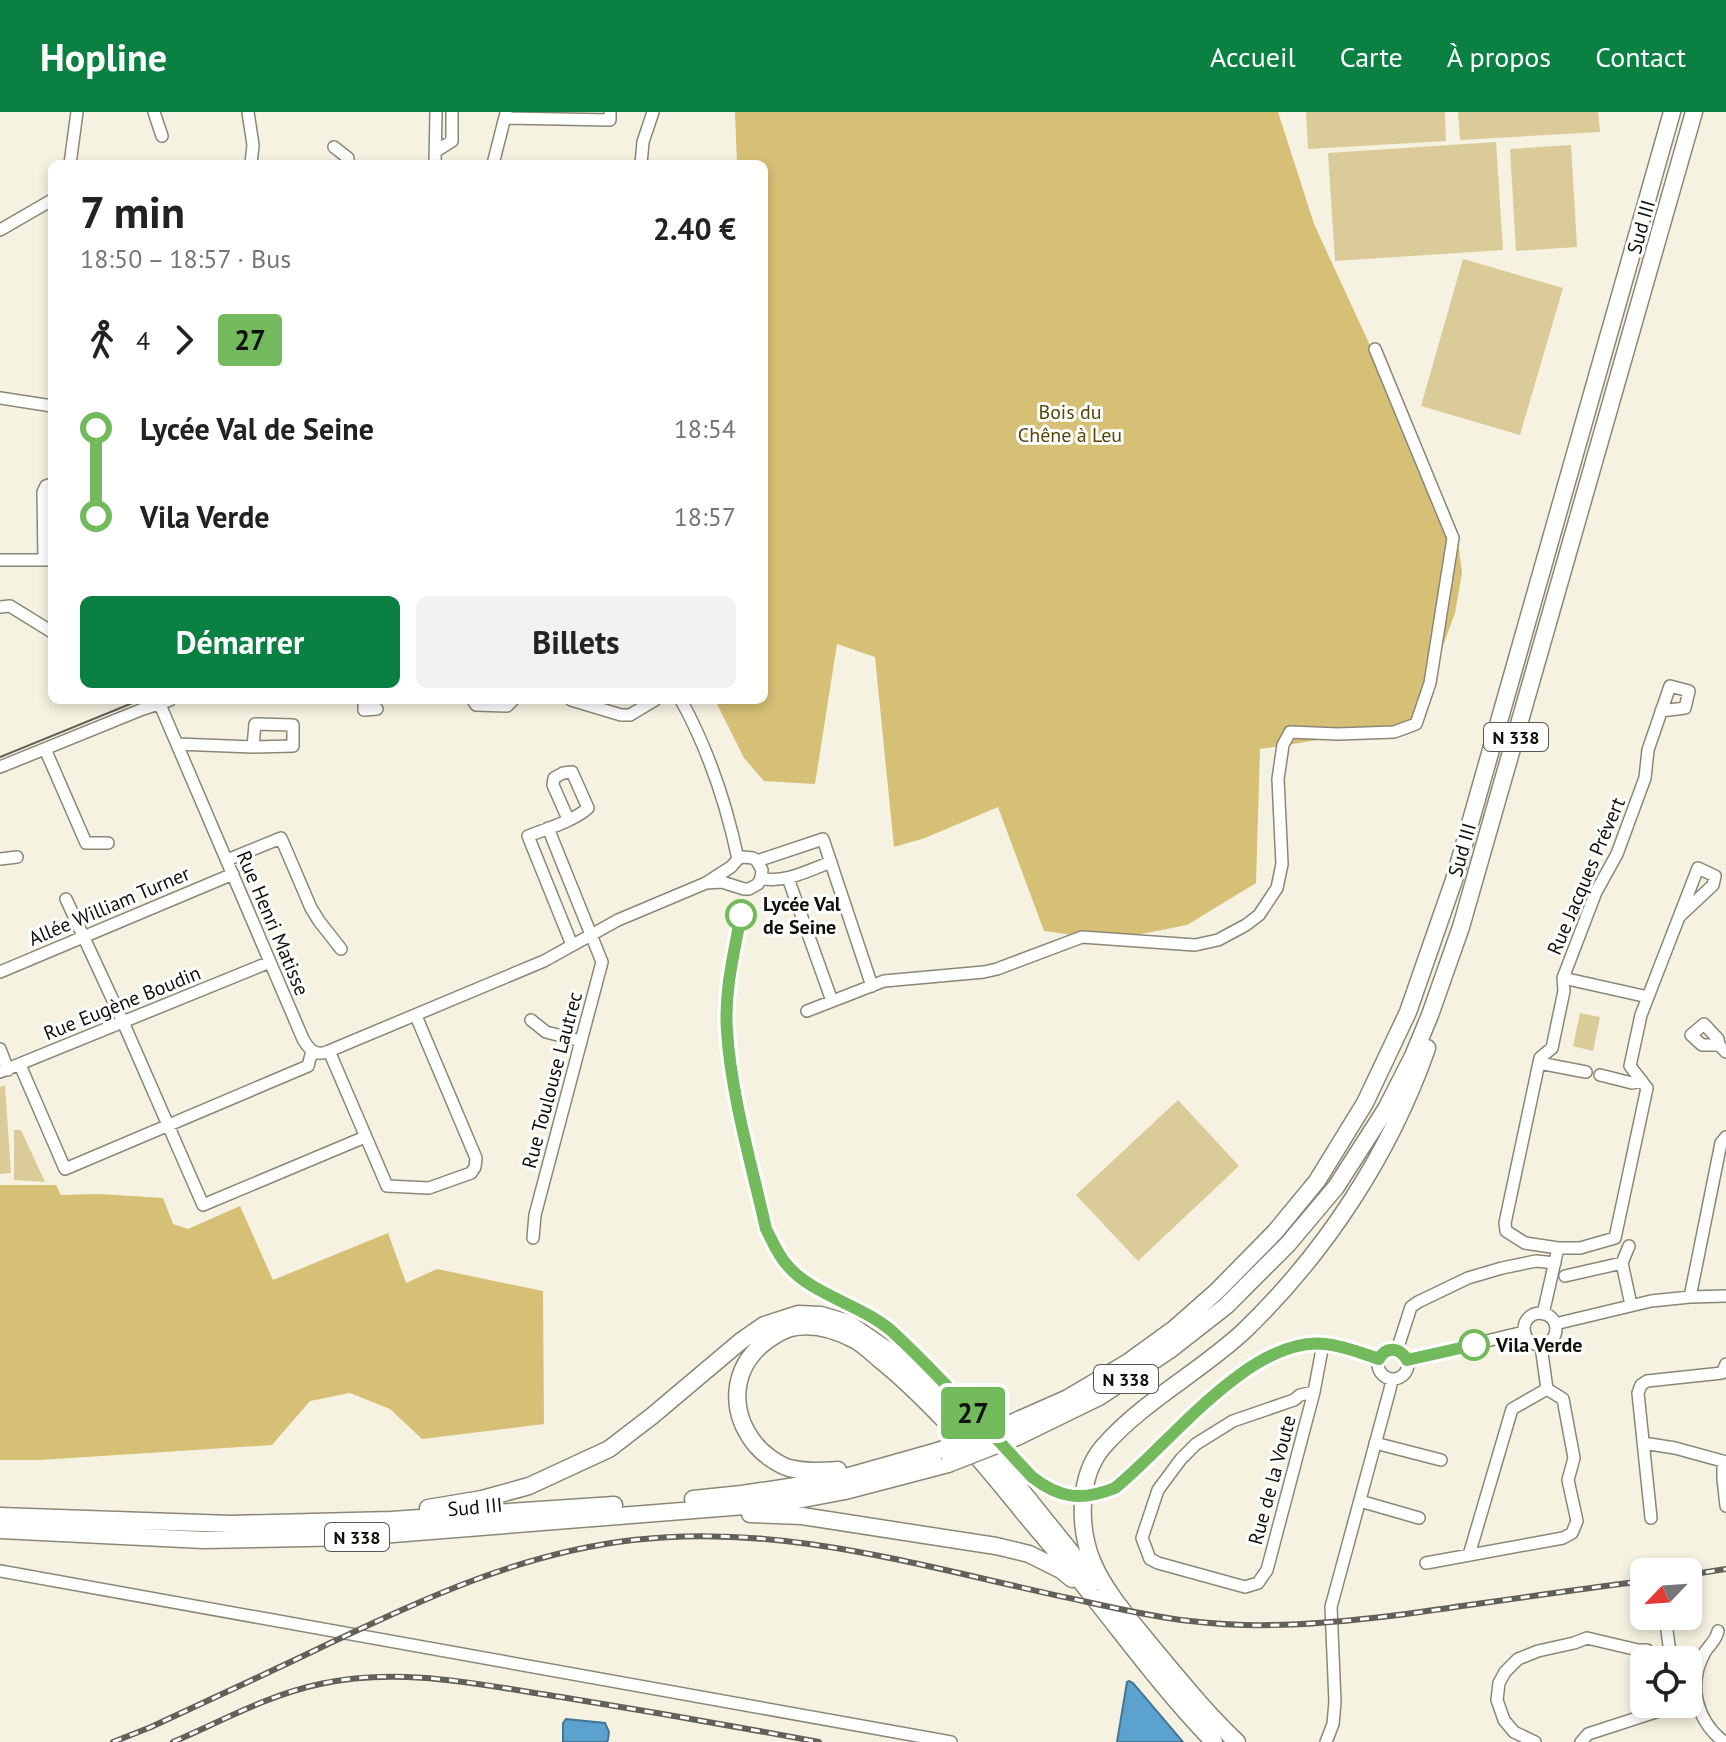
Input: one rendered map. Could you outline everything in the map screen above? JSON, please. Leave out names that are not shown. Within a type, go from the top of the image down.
[{"type":"highway","name":"Sud III","points":[[1013,1431],[1127,1363],[1174,1329],[1216,1292],[1275,1232],[1317,1181],[1365,1103],[1408,1012],[1454,880],[1672,112]]},
{"type":"highway","name":"Sud III","points":[[1013,1431],[1099,1397],[1171,1349],[1226,1306],[1288,1244],[1336,1187],[1386,1109],[1430,1015],[1461,927],[1694,112]]},
{"type":"highway","points":[[1237,1742],[1210,1716],[1129,1618],[1092,1562],[1085,1537],[1083,1512],[1088,1474],[1102,1449],[1131,1420],[1241,1333],[1279,1296],[1331,1230],[1368,1174],[1395,1126],[1416,1079],[1440,1010],[1461,927]]},
{"type":"highway","points":[[391,1520],[409,1510],[482,1499],[529,1486],[609,1449],[764,1325],[798,1314],[821,1315],[848,1323],[879,1344],[929,1389],[992,1454],[1108,1598],[1129,1618]]},
{"type":"highway","points":[[883,1467],[816,1471],[787,1467],[762,1452],[746,1432],[737,1397],[745,1365],[757,1349],[789,1328],[830,1329],[858,1341],[899,1375],[958,1435],[1188,1716],[1214,1742]]},
{"type":"highway","name":"N 338","points":[[943,1457],[1013,1431]]},
{"type":"highway","name":"Sud III","points":[[0,1516],[231,1524],[391,1520],[742,1494],[835,1480],[883,1467],[943,1457]]},
{"type":"highway","name":"Sud III","points":[[0,1530],[204,1540],[355,1537],[782,1503],[845,1491],[943,1457]]},
{"type":"highway","points":[[713,1508],[730,1514],[802,1516],[996,1546],[1029,1554],[1067,1575],[1107,1615]]},
{"type":"street","points":[[71,160],[77,112]]},
{"type":"street","points":[[154,112],[162,136]]},
{"type":"street","points":[[248,112],[253,145],[251,160]]},
{"type":"street","points":[[435,160],[436,112]]},
{"type":"street","points":[[436,151],[452,141],[452,112]]},
{"type":"street","points":[[494,160],[505,115],[610,120],[610,112]]},
{"type":"street","points":[[641,160],[643,142],[653,112]]},
{"type":"street","points":[[334,147],[348,160]]},
{"type":"street","points":[[0,230],[48,202]]},
{"type":"street","points":[[807,1011],[884,981],[984,972],[1082,937],[1195,945],[1218,940],[1259,915],[1277,888],[1282,864],[1278,779],[1283,745],[1290,732],[1394,732],[1416,724],[1430,683],[1453,538],[1375,349]]},
{"type":"street","points":[[0,398],[48,405]]},
{"type":"street","points":[[0,560],[48,559],[43,492],[48,485]]},
{"type":"street","points":[[0,607],[10,606],[48,630]]},
{"type":"street","points":[[0,767],[156,704]]},
{"type":"street","name":"Rue Henri Matisse","points":[[164,704],[177,744],[303,1039],[312,1051]]},
{"type":"street","points":[[364,704],[364,710],[377,709]]},
{"type":"street","points":[[475,704],[509,704]]},
{"type":"street","points":[[584,704],[621,715],[630,715],[648,704]]},
{"type":"street","points":[[683,704],[708,754],[724,801],[735,863],[730,875],[736,885]]},
{"type":"street","name":"Rue Jacques Prévert","points":[[1558,1248],[1525,1243],[1506,1231],[1505,1223],[1540,1058],[1552,1048],[1564,991],[1563,978],[1596,892],[1617,854],[1641,791],[1648,750],[1661,711]]},
{"type":"street","points":[[177,744],[253,747]]},
{"type":"street","points":[[45,749],[86,843],[108,843]]},
{"type":"street","points":[[568,819],[528,836],[572,945]]},
{"type":"street","name":"Rue Toulouse Lautrec","points":[[533,1238],[535,1215],[602,962],[548,828]]},
{"type":"street","points":[[227,860],[281,838],[311,908],[341,949]]},
{"type":"street","points":[[757,861],[823,839],[872,986]]},
{"type":"street","points":[[0,859],[17,857]]},
{"type":"street","points":[[0,1049],[65,1169],[308,1066],[312,1051],[323,1054],[544,961],[618,920],[706,883],[748,857],[757,861],[762,870],[758,884],[749,889],[722,882],[706,883]]},
{"type":"street","points":[[761,878],[788,878],[831,862]]},
{"type":"street","name":"Allée William Turner","points":[[0,972],[233,874]]},
{"type":"street","points":[[788,878],[832,1001]]},
{"type":"street","points":[[66,899],[203,1205],[365,1137]]},
{"type":"street","points":[[1543,1314],[1558,1248],[1580,1248],[1615,1238],[1647,1088],[1630,1066],[1641,1015],[1680,916]]},
{"type":"street","name":"Rue Eugène Boudin","points":[[9,1069],[270,962]]},
{"type":"street","points":[[1563,978],[1648,997]]},
{"type":"street","points":[[329,1051],[387,1186],[429,1188],[471,1173],[476,1158],[416,1016]]},
{"type":"street","points":[[531,1020],[546,1032],[581,1041]]},
{"type":"street","points":[[1539,1063],[1586,1072]]},
{"type":"street","points":[[1600,1075],[1632,1083],[1642,1081]]},
{"type":"street","points":[[1690,1297],[1721,1143],[1726,1137]]},
{"type":"street","points":[[1629,1246],[1622,1263],[1631,1305]]},
{"type":"street","points":[[1397,1350],[1411,1307],[1418,1302],[1468,1278],[1502,1268],[1536,1261],[1555,1263]]},
{"type":"street","points":[[1565,1276],[1622,1263]]},
{"type":"street","points":[[1555,1324],[1631,1305],[1726,1296]]},
{"type":"street","points":[[1532,1315],[1551,1317],[1555,1324],[1555,1336],[1541,1346],[1529,1341],[1524,1332],[1532,1315]]},
{"type":"street","points":[[1407,1360],[1524,1332]]},
{"type":"street","points":[[1314,1392],[1323,1344],[1351,1349],[1379,1359]]},
{"type":"street","points":[[1541,1346],[1547,1389]]},
{"type":"street","points":[[1397,1350],[1407,1360],[1404,1373],[1392,1379],[1380,1372],[1378,1363],[1385,1351],[1397,1350]]},
{"type":"street","points":[[1651,1518],[1638,1393],[1641,1385],[1647,1381],[1725,1372]]},
{"type":"street","points":[[1340,1742],[1328,1736],[1335,1702],[1331,1607],[1392,1379]]},
{"type":"street","points":[[1426,1563],[1563,1538],[1572,1533],[1577,1521],[1568,1480],[1574,1458],[1563,1399],[1547,1389]]},
{"type":"street","points":[[1469,1555],[1512,1409],[1547,1389]]},
{"type":"street","name":"Rue de la Voute","points":[[1314,1392],[1267,1570],[1258,1583],[1245,1587],[1150,1559],[1142,1538],[1158,1490],[1181,1459],[1196,1444],[1233,1421],[1314,1392]]},
{"type":"street","points":[[1375,1443],[1441,1460]]},
{"type":"street","points":[[1643,1443],[1725,1462],[1723,1490],[1726,1506]]},
{"type":"street","points":[[1360,1501],[1419,1518]]},
{"type":"street","points":[[0,1571],[951,1742]]},
{"type":"street","points":[[1718,1631],[1700,1665],[1696,1695],[1699,1710],[1708,1726],[1724,1742]]},
{"type":"street","points":[[1535,1742],[1514,1732],[1504,1720],[1497,1700],[1499,1683],[1518,1659],[1587,1638],[1630,1648]]},
{"type":"street","points":[[1581,1742],[1588,1734],[1637,1718]]},
{"type":"shaded area","points":[[1306,112],[1445,112],[1446,141],[1308,149]]},
{"type":"shaded area","points":[[1458,112],[1598,112],[1600,132],[1460,140]]},
{"type":"shaded area","points":[[1496,142],[1503,250],[1335,261],[1328,153]]},
{"type":"shaded area","points":[[1571,145],[1577,247],[1516,251],[1510,149]]},
{"type":"shaded area","points":[[1463,259],[1563,288],[1520,435],[1421,406]]},
{"type":"shaded area","points":[[1580,1013],[1600,1017],[1593,1051],[1573,1046]]},
{"type":"shaded area","points":[[5,1085],[11,1173],[0,1174],[0,1087]]},
{"type":"shaded area","points":[[1178,1100],[1239,1166],[1138,1261],[1076,1195]]},
{"type":"shaded area","points":[[14,1130],[21,1130],[45,1182],[14,1180]]},
{"type":"green space","name":"Bois du Chêne à Leu","points":[[735,112],[1278,112],[1314,224],[1457,534],[1462,573],[1455,613],[1414,725],[1260,749],[1256,883],[1187,925],[1110,940],[1044,931],[998,807],[925,838],[894,847],[875,657],[837,644],[815,784],[764,781],[744,758],[717,704],[768,704],[768,160],[737,160]]},
{"type":"green space","points":[[0,1185],[56,1185],[61,1195],[163,1198],[173,1224],[188,1229],[240,1206],[273,1280],[388,1233],[406,1283],[437,1269],[543,1291],[544,1424],[422,1439],[390,1409],[350,1393],[310,1401],[272,1445],[0,1460]]},
{"type":"water","points":[[1129,1681],[1133,1683],[1183,1742],[1117,1742]]},
{"type":"water","points":[[566,1719],[605,1723],[608,1740],[563,1742],[563,1723]]},
{"type":"tram line","points":[[0,757],[130,704]]},
{"type":"railway","points":[[113,1742],[475,1580],[552,1555],[633,1540],[691,1536],[804,1543],[916,1563],[1150,1615],[1217,1624],[1325,1623],[1630,1583]]},
{"type":"railway","points":[[1702,1573],[1726,1569]]},
{"type":"railway","points":[[173,1742],[301,1689],[350,1679],[381,1677],[471,1683],[819,1742]]},
{"type":"bus line","name":"27","points":[[741,915],[729,979],[726,1028],[733,1080],[766,1229],[795,1274],[814,1287],[866,1312],[894,1333],[1044,1487],[1075,1497],[1115,1488],[1230,1382],[1256,1363],[1288,1348],[1323,1344],[1351,1349],[1379,1359],[1385,1351],[1394,1349],[1407,1360],[1474,1345]]},
{"type":"place","name":"Lycée Val de Seine","points":[[741,915]]},
{"type":"place","name":"Vila Verde","points":[[1474,1345]]}]
